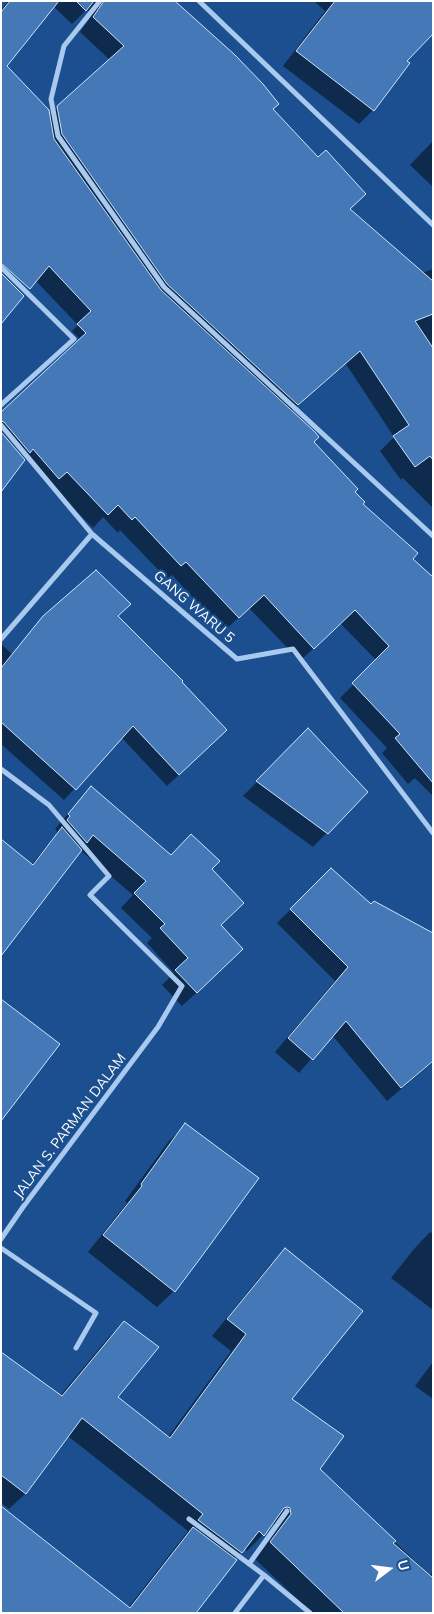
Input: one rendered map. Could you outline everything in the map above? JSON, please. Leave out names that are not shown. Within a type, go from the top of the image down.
[{"type":"street","points":[[100,1],[64,46],[51,99],[58,136],[164,287],[433,536]]},
{"type":"street","points":[[199,1],[433,225]]},
{"type":"street","points":[[1,267],[74,339],[1,405]]},
{"type":"street","points":[[1,425],[92,534],[1,639]]},
{"type":"street","name":"GANG WARU 5","points":[[92,534],[237,659],[293,649],[433,833]]},
{"type":"street","name":"JALAN S. PARMAN DALAM","points":[[1,769],[50,805],[109,876],[90,895],[182,986],[158,1027],[1,1240]]},
{"type":"street","points":[[1,1248],[96,1313],[76,1348]]},
{"type":"street","points":[[249,1564],[287,1511]]},
{"type":"street","points":[[189,1519],[264,1575],[310,1613]]},
{"type":"street","points":[[235,1613],[264,1575]]},
{"type":"building","points":[[10,1],[59,1],[7,66],[49,110],[54,139],[161,290],[315,432],[319,437],[314,442],[358,489],[355,492],[365,502],[363,504],[418,553],[413,559],[433,577],[433,783],[395,738],[400,734],[352,683],[389,646],[355,610],[314,649],[264,595],[239,618],[186,562],[181,566],[135,517],[132,520],[118,505],[108,515],[67,472],[59,479],[33,449],[30,453],[4,422],[1,421],[1,412],[86,333],[77,324],[91,311],[49,266],[30,289],[1,263],[1,12]]},
{"type":"building","points":[[76,1],[94,1],[86,11]]},
{"type":"building","points":[[104,1],[175,1],[235,55],[263,84],[279,104],[273,109],[318,157],[326,150],[366,194],[350,209],[433,281],[433,314],[415,321],[433,348],[433,460],[430,456],[415,467],[393,436],[409,425],[360,351],[298,405],[167,284],[62,134],[57,106],[124,46],[93,17]]},
{"type":"building","points":[[335,1],[433,1],[433,34],[407,61],[410,63],[374,111],[296,51]]},
{"type":"building","points":[[1,273],[24,296],[1,324]]},
{"type":"building","points":[[1,432],[25,460],[1,492]]},
{"type":"building","points":[[96,570],[131,604],[118,616],[183,681],[227,730],[179,775],[133,726],[76,790],[1,722],[1,668],[43,616]]},
{"type":"building","points":[[308,728],[368,792],[328,834],[256,781]]},
{"type":"building","points":[[91,786],[171,855],[191,834],[220,861],[212,869],[244,903],[221,925],[243,949],[197,993],[175,970],[188,958],[160,928],[165,924],[134,893],[146,881],[93,835],[87,843],[67,820],[70,816],[68,814]]},
{"type":"building","points":[[62,827],[82,850],[1,956],[1,839],[33,865]]},
{"type":"building","points":[[331,868],[371,904],[374,901],[433,933],[433,1061],[401,1088],[346,1021],[313,1060],[288,1038],[348,967],[290,909]]},
{"type":"building","points":[[1,999],[60,1044],[1,1121]]},
{"type":"building","points":[[185,1123],[259,1178],[175,1292],[103,1235],[142,1186],[141,1184]]},
{"type":"building","points":[[285,1248],[363,1311],[292,1399],[344,1436],[320,1469],[396,1541],[393,1543],[433,1578],[433,1613],[344,1613],[270,1542],[291,1514],[290,1508],[284,1508],[264,1536],[259,1531],[242,1553],[198,1520],[203,1514],[82,1418],[26,1494],[1,1475],[1,1352],[62,1396],[124,1321],[159,1347],[118,1397],[170,1438],[246,1334],[227,1319]]},
{"type":"building","points":[[1,1506],[130,1608],[193,1527],[237,1560],[196,1613],[1,1613]]}]
